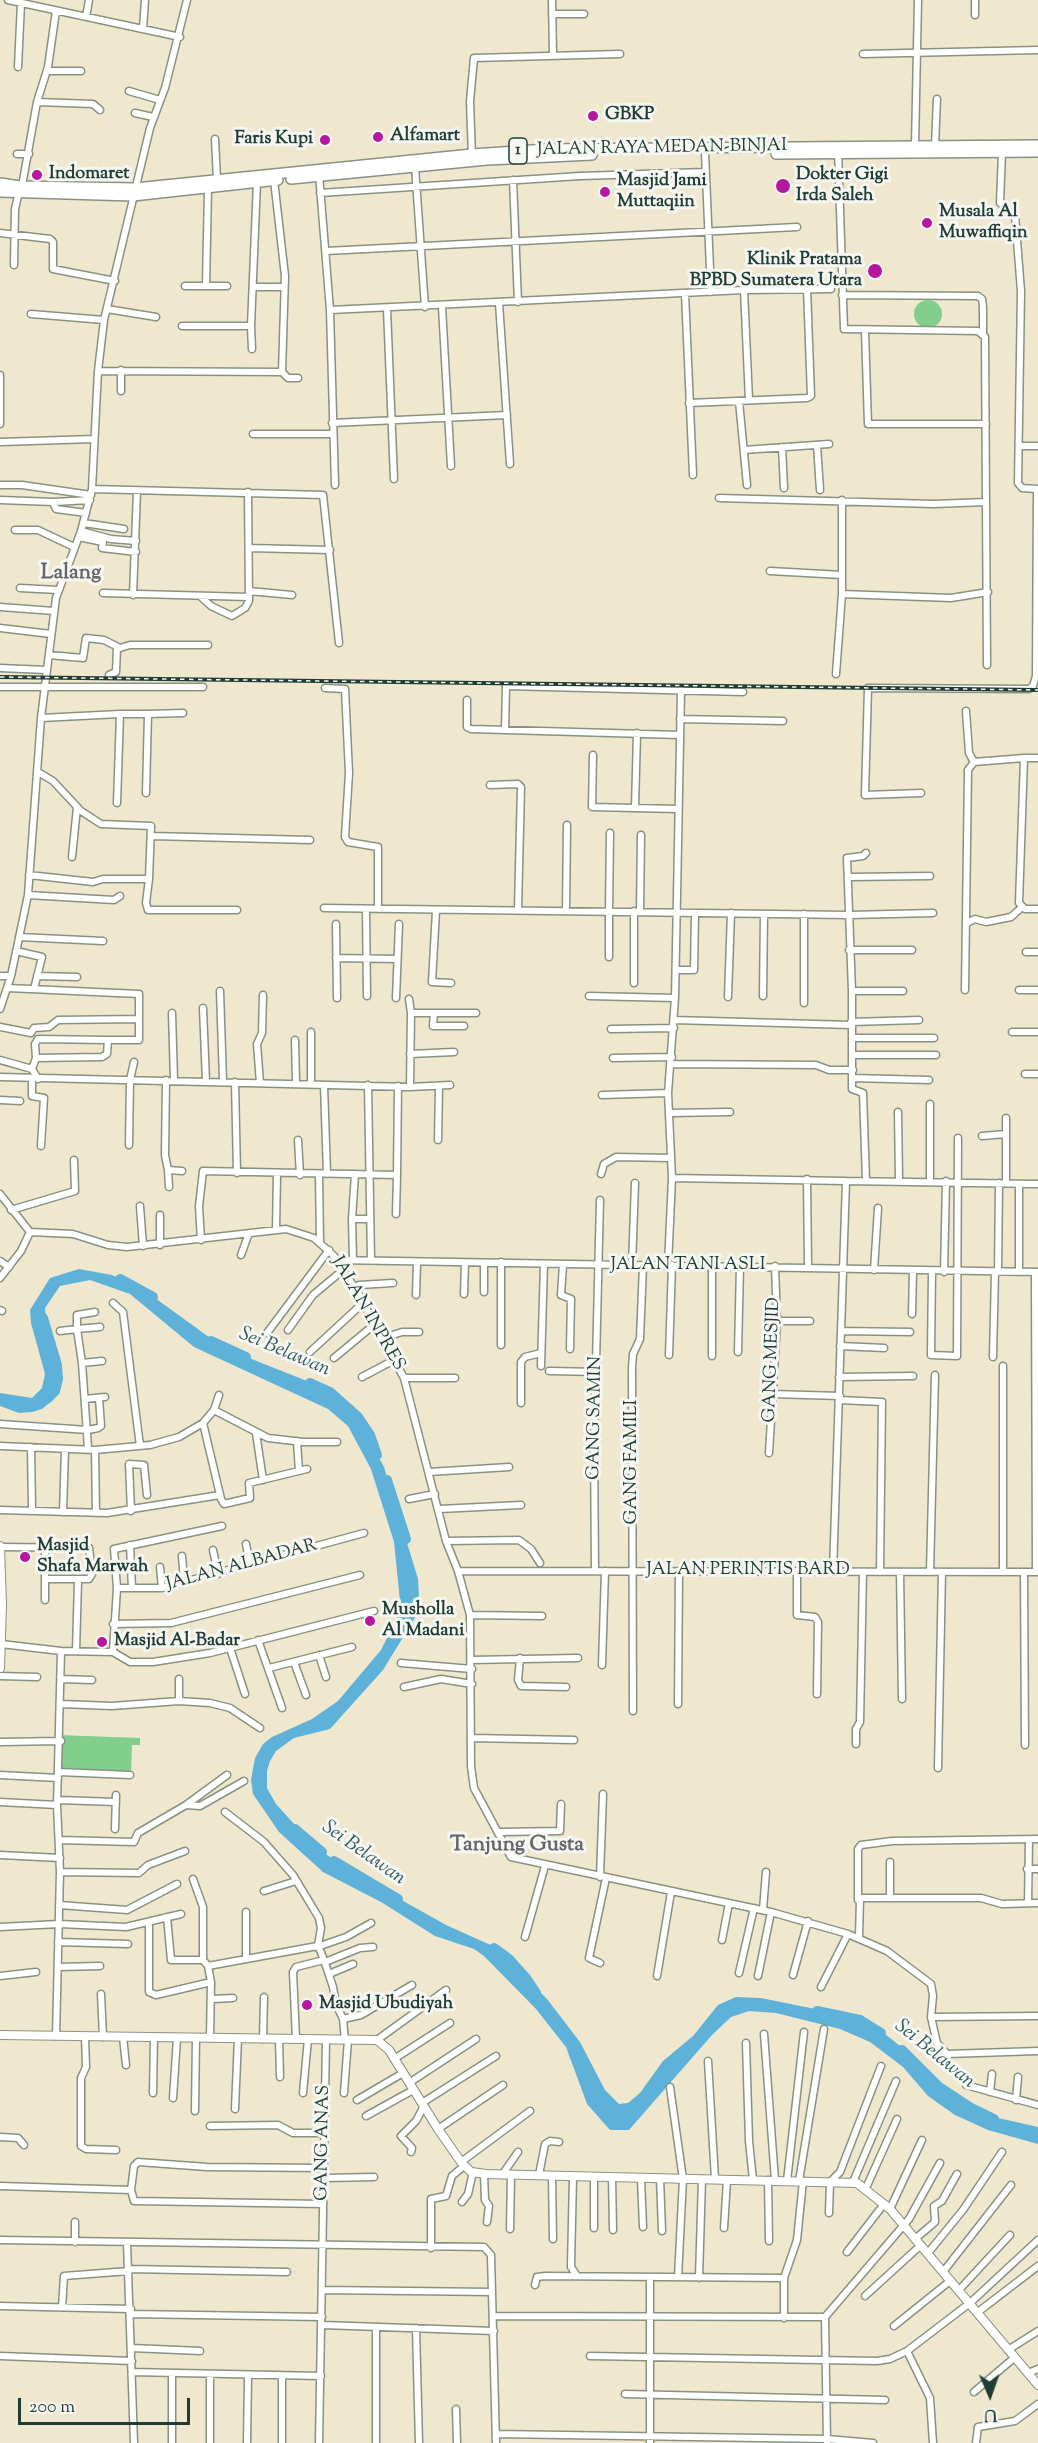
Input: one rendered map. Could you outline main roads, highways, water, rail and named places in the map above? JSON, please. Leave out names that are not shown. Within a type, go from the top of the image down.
[{"type":"highway","name":"JALAN RAYA MEDAN-BINJAI","points":[[0,183],[20,188],[134,192],[208,188],[319,173],[472,158],[1038,145]]},
{"type":"highway","name":"JALAN RAYA MEDAN-BINJAI","points":[[134,192],[217,180],[415,166],[547,149],[1038,152]]},
{"type":"highway","name":"JALAN RAYA MEDAN-BINJAI","points":[[0,192],[20,188]]},
{"type":"main road","points":[[0,1546],[0,1668]]},
{"type":"main road","points":[[0,2035],[377,2040],[389,2050],[462,2164],[473,2172],[506,2175],[853,2182],[866,2188],[887,2207],[1038,2385]]},
{"type":"water","name":"Sei Belawan","points":[[79,1269],[112,1275],[128,1282],[144,1290],[224,1348],[317,1385],[355,1414],[384,1467],[418,1579],[419,1598],[416,1616],[383,1670],[330,1729],[294,1738],[276,1751],[270,1761],[267,1771],[267,1788],[276,1804],[304,1835],[327,1855],[357,1875],[446,1925],[495,1947],[547,1999],[580,2042],[605,2090],[619,2104],[628,2103],[640,2093],[663,2061],[693,2036],[718,2005],[736,1997],[761,1998],[825,2011],[881,2031],[909,2053],[929,2079],[954,2100],[985,2115],[1038,2127],[1038,2144],[988,2130],[955,2115],[928,2096],[903,2067],[870,2042],[840,2029],[776,2013],[749,2011],[731,2017],[712,2035],[629,2130],[610,2130],[587,2104],[566,2047],[536,2009],[484,1956],[474,1949],[435,1936],[381,1902],[323,1872],[279,1832],[253,1794],[251,1780],[255,1758],[263,1744],[272,1737],[312,1719],[338,1701],[381,1650],[398,1616],[400,1601],[394,1542],[371,1469],[348,1426],[328,1409],[194,1347],[130,1294],[90,1280],[60,1286],[45,1308],[48,1345],[55,1372],[54,1399],[42,1409],[32,1412],[19,1413],[0,1406],[0,1393],[32,1398],[42,1388],[45,1374],[31,1323],[30,1310],[50,1278]]},
{"type":"waterway","name":"Sei Belawan","points":[[120,1279],[153,1297]]},
{"type":"waterway","name":"Sei Belawan","points":[[43,1318],[57,1365],[58,1379],[55,1391],[47,1399]]},
{"type":"waterway","name":"Sei Belawan","points":[[211,1341],[246,1357]]},
{"type":"waterway","name":"Sei Belawan","points":[[310,1383],[330,1392],[358,1417],[370,1435],[377,1455]]},
{"type":"waterway","name":"Sei Belawan","points":[[387,1480],[406,1539]]},
{"type":"waterway","name":"Sei Belawan","points":[[295,1829],[322,1852]]},
{"type":"waterway","name":"Sei Belawan","points":[[334,1861],[398,1899]]},
{"type":"waterway","name":"Sei Belawan","points":[[494,1948],[509,1959],[536,1993]]},
{"type":"waterway","name":"Sei Belawan","points":[[817,2011],[860,2020],[881,2033]]},
{"type":"waterway","name":"Sei Belawan","points":[[902,2050],[939,2087],[971,2108],[994,2119]]},
{"type":"railway","points":[[0,677],[1038,690]]},
{"type":"place","name":"GBKP","points":[[593,116]]},
{"type":"place","name":"Alfamart","points":[[378,137]]},
{"type":"place","name":"Faris Kupi","points":[[325,140]]},
{"type":"place","name":"Indomaret","points":[[37,175]]},
{"type":"place","name":"Dokter Gigi Irda Saleh","points":[[783,186]]},
{"type":"place","name":"Masjid Jami Muttaqiin","points":[[605,192]]},
{"type":"place","name":"Musala Al Muwaffiqin","points":[[927,223]]},
{"type":"place","name":"Klinik Pratama BPBD Sumatera Utara","points":[[875,271]]},
{"type":"place","name":"Masjid Shafa Marwah","points":[[25,1557]]},
{"type":"place","name":"Musholla Al Madani","points":[[370,1621]]},
{"type":"place","name":"Masjid Al-Badar","points":[[102,1642]]},
{"type":"place","name":"Masjid Ubudiyah","points":[[307,2005]]},
{"type":"district","name":"Lalang","points":[[71,574]]},
{"type":"district","name":"Tanjung Gusta","points":[[517,1846]]}]
